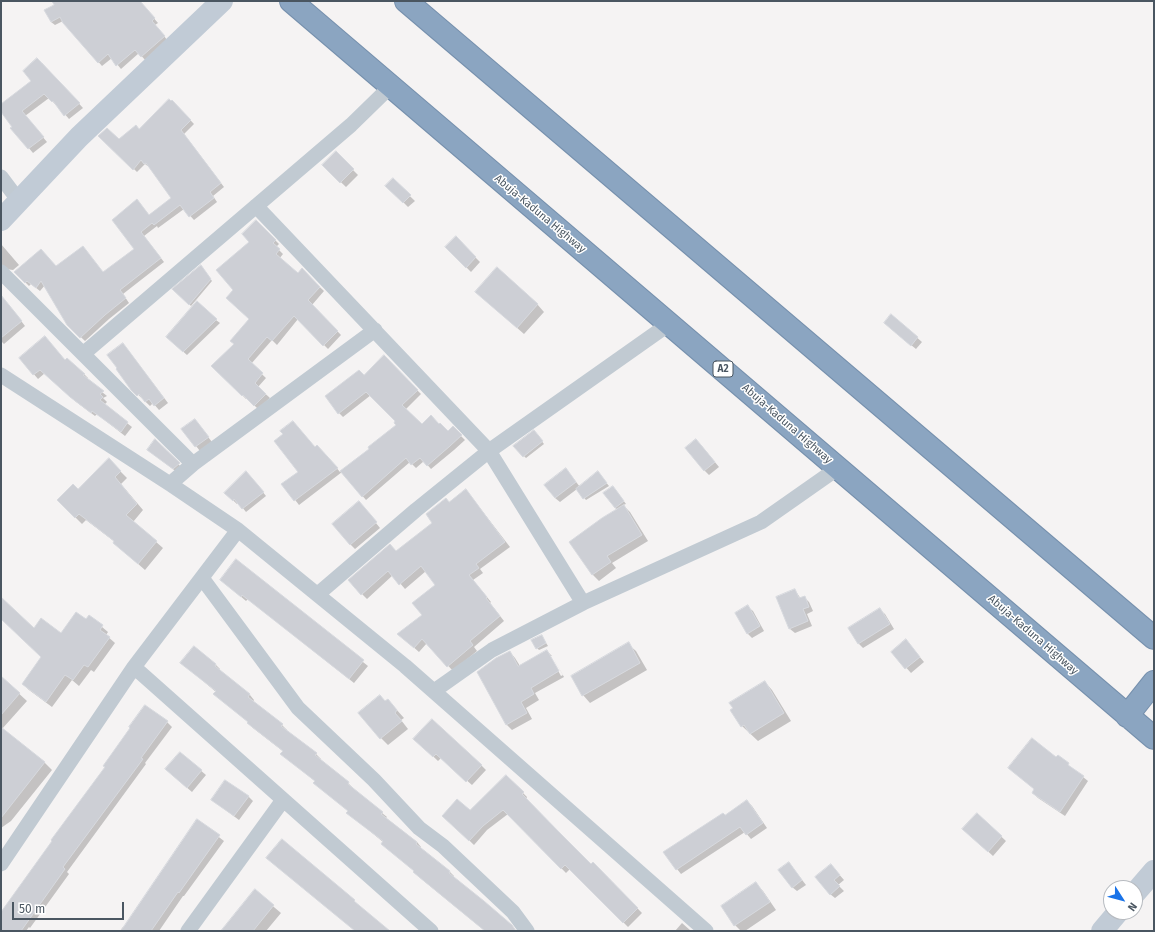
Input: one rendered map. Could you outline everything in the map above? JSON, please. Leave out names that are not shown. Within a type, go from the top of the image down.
[{"type":"highway","name":"Abuja-Kaduna Highway","points":[[291,1],[1154,738]]},
{"type":"highway","points":[[406,1],[1154,638]]},
{"type":"highway","points":[[1128,716],[1154,682]]},
{"type":"street","points":[[1,220],[79,138],[222,1]]},
{"type":"street","points":[[83,354],[351,125],[391,86]]},
{"type":"street","points":[[1,177],[19,201]]},
{"type":"street","points":[[256,206],[489,451],[583,603]]},
{"type":"street","points":[[1,272],[193,464]]},
{"type":"street","points":[[318,594],[416,510],[489,451],[669,324]]},
{"type":"street","points":[[170,484],[193,464],[374,330]]},
{"type":"street","points":[[1,375],[170,484],[238,530],[434,690],[706,931]]},
{"type":"street","points":[[434,690],[492,650],[583,603],[761,522],[838,468]]},
{"type":"street","points":[[1,864],[134,667],[238,530]]},
{"type":"street","points":[[202,578],[298,708],[374,780],[419,828],[443,846],[513,912],[527,931]]},
{"type":"street","points":[[134,667],[428,930]]},
{"type":"street","points":[[188,931],[283,800]]},
{"type":"street","points":[[1143,883],[1154,870]]},
{"type":"street","points":[[1102,931],[1111,920]]},
{"type":"building","points":[[52,1],[140,1],[155,18],[152,21],[165,36],[141,57],[135,50],[116,66],[108,54],[98,63],[63,23],[60,17],[51,22],[44,10],[54,5]]},
{"type":"building","points":[[37,58],[80,103],[64,116],[53,101],[52,102],[44,94],[22,111],[44,137],[28,149],[10,128],[12,127],[1,112],[1,104],[31,81],[23,71]]},
{"type":"building","points":[[169,99],[171,101],[172,100],[191,120],[181,130],[221,183],[210,192],[214,198],[189,217],[180,205],[154,225],[152,223],[141,232],[161,258],[120,290],[126,298],[80,338],[67,325],[41,281],[36,288],[27,281],[25,283],[14,272],[41,249],[56,266],[83,246],[103,272],[134,249],[112,220],[137,199],[149,215],[171,198],[146,163],[144,164],[141,160],[133,170],[98,136],[107,128],[119,139],[136,125],[139,129]]},
{"type":"building","points":[[336,151],[354,169],[340,183],[322,165]]},
{"type":"building","points":[[393,178],[411,195],[403,203],[385,186]]},
{"type":"building","points":[[256,220],[276,240],[273,243],[280,249],[276,254],[298,273],[302,268],[320,287],[308,300],[338,331],[323,346],[294,316],[272,341],[267,337],[248,359],[263,373],[255,383],[266,394],[254,406],[211,366],[234,344],[230,341],[249,319],[226,298],[233,290],[216,270],[249,242],[242,234]]},
{"type":"building","points":[[456,236],[476,257],[466,268],[445,247]]},
{"type":"building","points":[[201,265],[211,279],[189,305],[172,289]]},
{"type":"building","points":[[497,267],[538,304],[517,328],[475,292]]},
{"type":"building","points":[[1,295],[22,321],[1,338]]},
{"type":"building","points":[[197,301],[217,319],[183,352],[166,337]]},
{"type":"building","points":[[891,314],[918,337],[911,346],[884,323]]},
{"type":"building","points":[[45,336],[65,360],[67,358],[85,374],[83,375],[104,391],[100,394],[103,397],[100,400],[128,422],[121,432],[92,411],[91,413],[70,397],[40,370],[33,375],[19,358]]},
{"type":"building","points":[[123,343],[164,398],[154,406],[149,399],[145,402],[139,394],[137,396],[131,390],[107,355]]},
{"type":"building","points":[[384,355],[418,390],[402,405],[422,424],[431,415],[448,431],[453,426],[462,435],[427,466],[420,458],[411,465],[406,458],[362,497],[340,471],[369,449],[368,447],[396,425],[394,423],[395,421],[366,392],[338,414],[325,396],[359,370],[364,375]]},
{"type":"building","points":[[195,419],[209,437],[195,447],[181,429]]},
{"type":"building","points":[[293,421],[315,447],[317,445],[338,468],[294,501],[281,484],[298,472],[274,441],[283,434],[280,431]]},
{"type":"building","points":[[534,430],[543,441],[523,457],[513,446]]},
{"type":"building","points":[[155,439],[180,463],[173,469],[147,450]]},
{"type":"building","points":[[696,439],[715,462],[704,471],[685,448]]},
{"type":"building","points":[[109,458],[121,471],[115,477],[137,504],[126,515],[157,541],[138,564],[113,543],[114,541],[79,514],[75,518],[57,500],[73,484],[78,489]]},
{"type":"building","points":[[566,468],[576,482],[555,498],[544,485]]},
{"type":"building","points":[[246,471],[264,492],[242,509],[234,499],[233,501],[224,493]]},
{"type":"building","points":[[598,471],[607,483],[583,499],[576,489]]},
{"type":"building","points":[[613,486],[624,501],[615,508],[603,493]]},
{"type":"building","points":[[466,489],[505,542],[476,564],[479,568],[469,575],[500,616],[470,641],[473,645],[447,667],[422,639],[414,648],[397,634],[422,615],[412,603],[435,585],[421,566],[399,585],[388,571],[361,595],[348,580],[390,544],[396,551],[432,523],[426,514],[446,498],[449,502]]},
{"type":"building","points":[[359,501],[377,522],[350,545],[332,524]]},
{"type":"building","points":[[624,505],[642,535],[607,556],[611,562],[592,575],[569,542],[602,518]]},
{"type":"building","points":[[236,559],[364,660],[349,679],[242,595],[241,597],[220,580]]},
{"type":"building","points":[[795,589],[799,598],[805,596],[809,607],[803,609],[808,621],[789,629],[776,597]]},
{"type":"building","points":[[1,597],[34,628],[41,618],[61,633],[76,612],[86,619],[89,615],[103,625],[100,630],[110,637],[88,667],[84,665],[73,680],[65,675],[46,702],[22,684],[41,657],[1,619]]},
{"type":"building","points":[[748,605],[760,626],[747,634],[735,613]]},
{"type":"building","points":[[880,608],[890,624],[858,644],[848,628]]},
{"type":"building","points":[[542,635],[546,643],[536,649],[531,640]]},
{"type":"building","points":[[906,639],[920,657],[905,669],[891,652]]},
{"type":"building","points":[[629,642],[640,663],[582,696],[571,676]]},
{"type":"building","points":[[194,646],[216,664],[215,666],[250,694],[248,697],[283,724],[281,726],[317,753],[315,755],[349,782],[348,784],[383,812],[381,814],[417,842],[416,844],[450,871],[449,873],[512,925],[516,931],[485,931],[381,844],[383,841],[346,813],[348,811],[313,783],[315,781],[280,754],[283,751],[213,694],[216,691],[180,663]]},
{"type":"building","points":[[547,650],[559,671],[531,688],[534,694],[521,702],[527,713],[506,725],[477,672],[496,658],[510,651],[518,666]]},
{"type":"building","points":[[1,676],[20,693],[1,715]]},
{"type":"building","points":[[765,681],[784,713],[750,734],[744,725],[741,727],[730,710],[733,708],[729,703]]},
{"type":"building","points":[[380,695],[385,701],[388,699],[397,710],[395,713],[402,721],[380,739],[358,713]]},
{"type":"building","points":[[145,705],[168,721],[141,758],[143,759],[63,867],[65,869],[21,931],[1,931],[1,912],[52,841],[51,840],[105,767],[103,766]]},
{"type":"building","points":[[432,719],[482,765],[466,782],[436,754],[433,757],[413,739]]},
{"type":"building","points":[[1,727],[45,762],[1,818]]},
{"type":"building","points":[[1032,738],[1056,757],[1058,755],[1069,763],[1068,765],[1084,776],[1060,812],[1032,793],[1034,789],[1008,768]]},
{"type":"building","points":[[180,752],[202,770],[187,788],[165,769]]},
{"type":"building","points":[[506,775],[524,792],[522,794],[561,834],[591,864],[593,862],[638,908],[623,923],[565,865],[561,869],[503,810],[483,826],[469,841],[442,816],[457,799],[470,810]]},
{"type":"building","points":[[225,780],[249,796],[234,816],[211,800]]},
{"type":"building","points":[[747,800],[763,823],[746,835],[740,827],[676,870],[663,852],[723,813],[725,815]]},
{"type":"building","points":[[977,813],[1002,836],[988,852],[962,829]]},
{"type":"building","points":[[197,819],[220,835],[151,931],[121,931]]},
{"type":"building","points":[[282,839],[390,931],[355,931],[266,858]]},
{"type":"building","points":[[789,862],[802,880],[792,888],[778,870]]},
{"type":"building","points":[[831,864],[840,875],[834,880],[840,886],[830,895],[815,877]]},
{"type":"building","points":[[756,882],[770,902],[734,926],[721,906]]},
{"type":"building","points":[[255,889],[274,905],[253,931],[221,931]]}]
